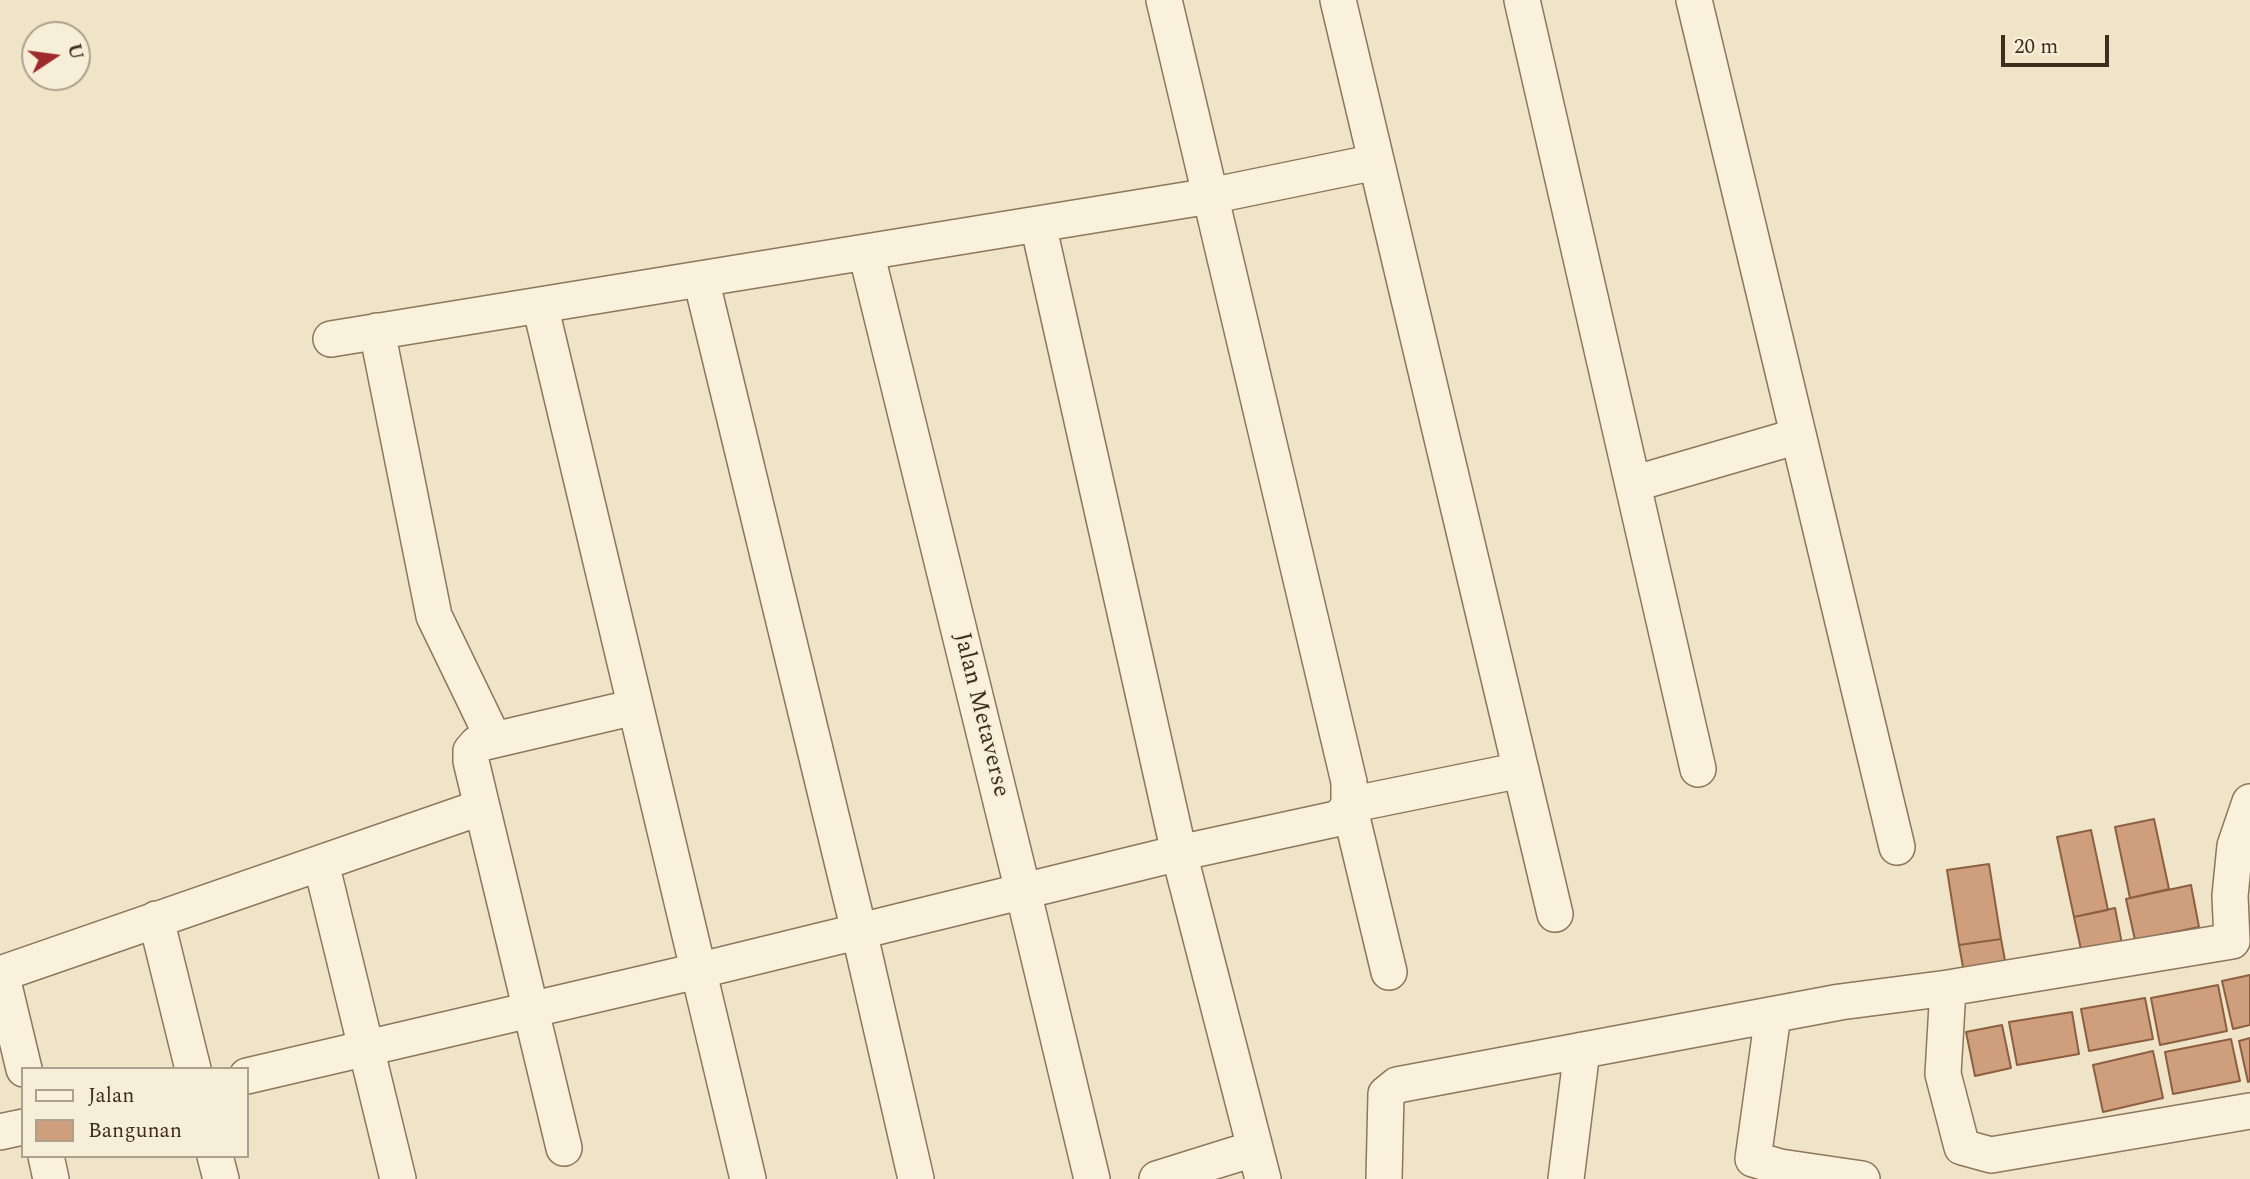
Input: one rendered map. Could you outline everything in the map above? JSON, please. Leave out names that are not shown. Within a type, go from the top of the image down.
[{"type":"street","points":[[1164,0],[1349,782],[1349,805],[1389,972]]},
{"type":"street","points":[[1338,0],[1555,914]]},
{"type":"street","points":[[1522,0],[1698,769]]},
{"type":"street","points":[[1694,0],[1897,847]]},
{"type":"street","points":[[331,339],[1210,196],[1376,162]]},
{"type":"street","points":[[1038,224],[1179,853],[1258,1164],[1157,1179]]},
{"type":"street","name":"Jalan Metaverse","points":[[866,252],[1092,1179]]},
{"type":"street","points":[[701,279],[859,931],[916,1179]]},
{"type":"street","points":[[540,305],[748,1179]]},
{"type":"street","points":[[377,331],[434,616],[494,740]]},
{"type":"street","points":[[1633,484],[1798,436]]},
{"type":"street","points":[[564,1148],[481,807],[471,751],[477,744],[635,707]]},
{"type":"street","points":[[248,1076],[697,971],[1179,853],[1340,818],[1349,805],[1521,770]]},
{"type":"street","points":[[1384,1179],[1386,1094],[1397,1085],[1840,1002],[1948,988],[2241,940],[2230,896],[2235,846],[2250,802]]},
{"type":"street","points":[[23,1067],[0,974],[481,807]]},
{"type":"street","points":[[321,863],[398,1179]]},
{"type":"street","points":[[156,919],[193,1067]]},
{"type":"street","points":[[1948,988],[1943,1074],[1962,1147],[1991,1155],[2250,1111]]},
{"type":"street","points":[[1773,1015],[1750,1169],[1780,1167],[1862,1179]]},
{"type":"street","points":[[1566,1179],[1582,1050]]},
{"type":"street","points":[[0,1132],[21,1127]]},
{"type":"street","points":[[46,1158],[51,1179]]},
{"type":"street","points":[[216,1158],[221,1179]]},
{"type":"building","points":[[2154,819],[2169,889],[2130,898],[2115,827]]},
{"type":"building","points":[[2091,830],[2108,910],[2074,917],[2057,837]]},
{"type":"building","points":[[1989,864],[2001,939],[1959,945],[1947,870]]},
{"type":"building","points":[[2191,885],[2199,927],[2135,940],[2126,899]]},
{"type":"building","points":[[2115,908],[2122,944],[2082,954],[2074,917]]},
{"type":"building","points":[[2001,939],[2007,971],[1965,978],[1959,945]]},
{"type":"building","points":[[2250,975],[2250,1025],[2233,1029],[2222,981]]},
{"type":"building","points":[[2218,985],[2227,1031],[2160,1045],[2151,998]]},
{"type":"building","points":[[2145,998],[2153,1039],[2089,1051],[2081,1009]]},
{"type":"building","points":[[2072,1012],[2079,1054],[2017,1065],[2009,1022]]},
{"type":"building","points":[[2002,1025],[2011,1068],[1975,1076],[1966,1032]]},
{"type":"building","points":[[2250,1038],[2250,1081],[2248,1082],[2239,1041]]},
{"type":"building","points":[[2231,1039],[2240,1081],[2173,1094],[2165,1052]]},
{"type":"building","points":[[2153,1051],[2163,1098],[2103,1112],[2093,1065]]}]
